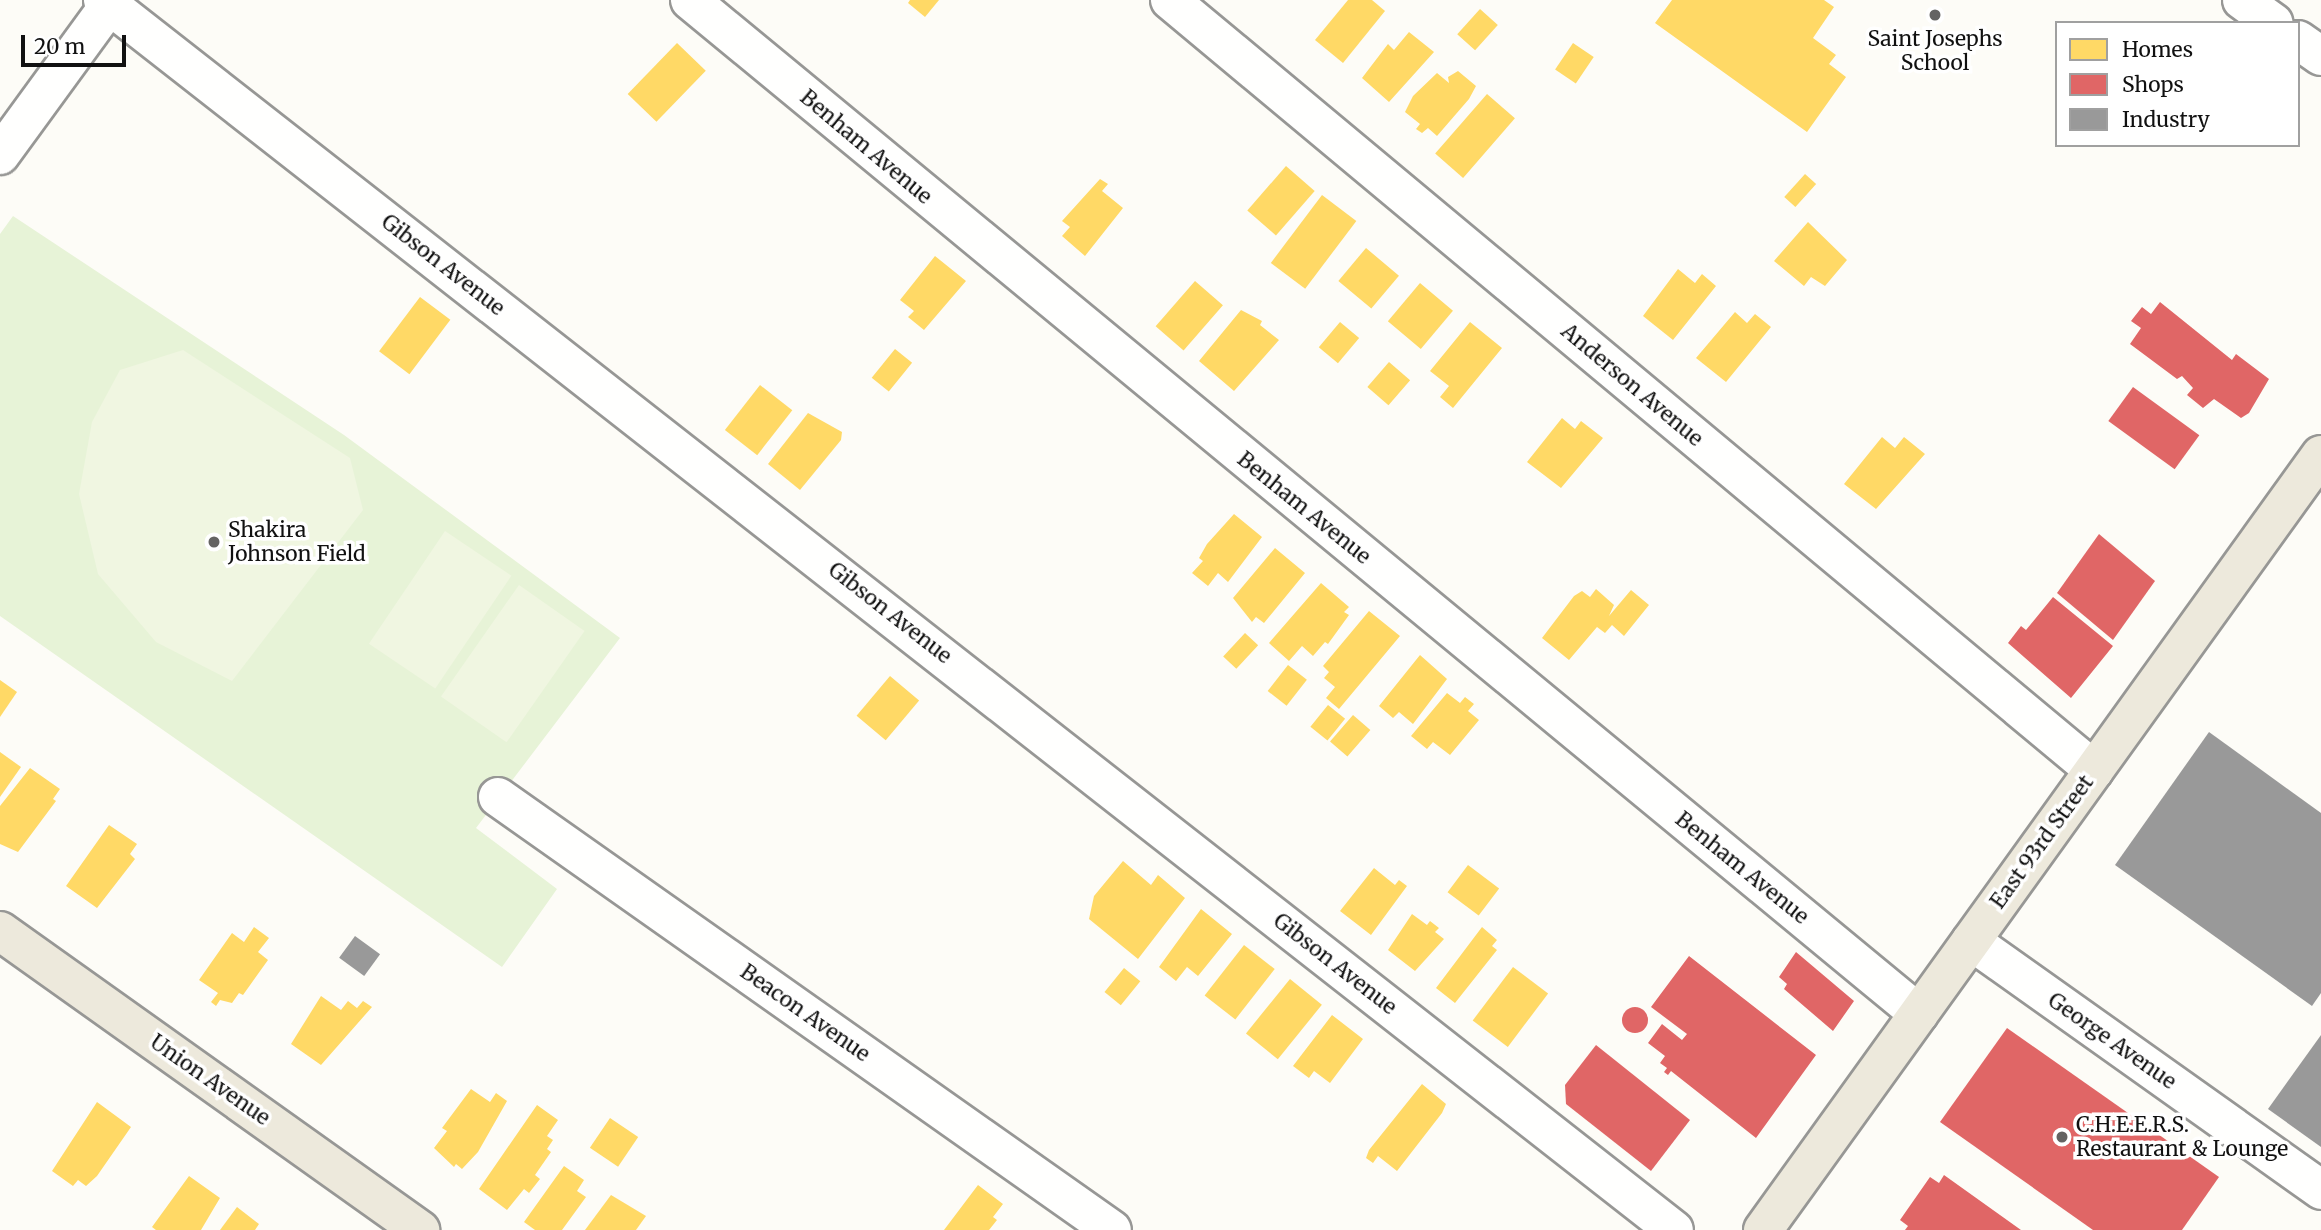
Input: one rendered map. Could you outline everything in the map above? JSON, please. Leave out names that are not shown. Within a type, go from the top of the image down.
[{"type":"main road","name":"East 93rd Street","points":[[1763,1230],[2321,455]]},
{"type":"main road","name":"Union Avenue","points":[[0,931],[420,1230]]},
{"type":"street","name":"Benham Avenue","points":[[690,0],[1919,1014]]},
{"type":"street","name":"Anderson Avenue","points":[[1170,0],[2094,770]]},
{"type":"street","points":[[2242,0],[2271,21]]},
{"type":"street","points":[[0,155],[108,2]]},
{"type":"street","name":"Gibson Avenue","points":[[108,2],[1674,1230]]},
{"type":"street","points":[[2300,41],[2321,57]]},
{"type":"street","name":"Beacon Avenue","points":[[498,797],[1112,1230]]},
{"type":"street","name":"George Avenue","points":[[1971,941],[2321,1190]]},
{"type":"green space","points":[[13,216],[344,435],[620,638],[476,828],[557,889],[502,967],[0,616],[0,234]]},
{"type":"green space","name":"Shakira Johnson Field","points":[[183,350],[350,458],[363,510],[232,681],[156,642],[98,574],[79,494],[92,422],[120,370]]},
{"type":"green space","points":[[445,531],[511,576],[435,688],[369,644]]},
{"type":"green space","points":[[519,585],[585,631],[507,742],[441,696]]},
{"type":"building: Homes","points":[[910,0],[939,0],[925,17],[908,3]]},
{"type":"building: Homes","points":[[1348,0],[1372,0],[1385,11],[1343,63],[1315,40]]},
{"type":"building: Homes","points":[[1672,0],[1824,0],[1834,7],[1813,38],[1836,55],[1829,64],[1846,77],[1807,132],[1655,23]]},
{"type":"building: Homes","points":[[1480,9],[1498,25],[1475,50],[1457,34]]},
{"type":"building: Homes","points":[[1409,32],[1434,52],[1389,102],[1362,78],[1388,44],[1394,50]]},
{"type":"building: Homes","points":[[677,43],[706,71],[656,122],[628,94]]},
{"type":"building: Homes","points":[[1573,43],[1594,57],[1576,84],[1555,70]]},
{"type":"building: Homes","points":[[1458,71],[1476,86],[1469,99],[1437,136],[1428,128],[1422,133],[1416,129],[1420,124],[1405,112],[1413,96],[1437,73],[1449,83],[1448,77]]},
{"type":"building: Homes","points":[[1487,94],[1515,118],[1463,178],[1435,154]]},
{"type":"building: Homes","points":[[1286,166],[1315,191],[1276,235],[1247,211]]},
{"type":"building: Homes","points":[[1805,174],[1816,184],[1795,207],[1784,197]]},
{"type":"building: Homes","points":[[1100,179],[1108,184],[1102,191],[1123,208],[1085,256],[1062,236],[1070,227],[1062,221]]},
{"type":"building: Homes","points":[[1322,195],[1356,221],[1305,289],[1271,263]]},
{"type":"building: Homes","points":[[1808,222],[1847,260],[1825,286],[1811,277],[1804,286],[1774,261]]},
{"type":"building: Homes","points":[[1366,248],[1399,276],[1371,309],[1338,281]]},
{"type":"building: Homes","points":[[935,256],[966,281],[924,330],[908,317],[914,311],[900,300]]},
{"type":"building: Homes","points":[[1678,269],[1695,283],[1702,274],[1716,286],[1673,340],[1643,316]]},
{"type":"building: Homes","points":[[1195,281],[1223,305],[1184,351],[1156,326]]},
{"type":"building: Homes","points":[[1420,283],[1453,311],[1421,349],[1388,321]]},
{"type":"building: Homes","points":[[420,297],[450,320],[409,374],[379,351]]},
{"type":"building: Homes","points":[[1241,310],[1262,321],[1260,325],[1279,340],[1234,391],[1199,361]]},
{"type":"building: Homes","points":[[1735,312],[1747,323],[1755,314],[1771,327],[1726,382],[1696,358]]},
{"type":"building: Homes","points":[[1340,322],[1359,338],[1338,363],[1319,347]]},
{"type":"building: Homes","points":[[1470,322],[1502,348],[1453,408],[1440,397],[1449,386],[1430,371]]},
{"type":"building: Homes","points":[[895,349],[912,363],[889,392],[872,378]]},
{"type":"building: Homes","points":[[1389,362],[1410,380],[1388,405],[1367,387]]},
{"type":"building: Homes","points":[[760,385],[792,410],[757,455],[725,430]]},
{"type":"building: Homes","points":[[808,413],[842,432],[841,440],[800,490],[768,464]]},
{"type":"building: Homes","points":[[1562,418],[1575,429],[1581,421],[1603,438],[1561,488],[1527,462]]},
{"type":"building: Homes","points":[[1882,437],[1895,448],[1904,437],[1925,454],[1876,509],[1844,484]]},
{"type":"building: Homes","points":[[1234,514],[1262,537],[1228,582],[1218,573],[1208,586],[1192,573],[1203,561],[1199,558],[1207,544]]},
{"type":"building: Homes","points":[[1275,548],[1305,573],[1264,623],[1256,617],[1252,622],[1233,598]]},
{"type":"building: Homes","points":[[1321,583],[1349,607],[1344,612],[1349,615],[1328,644],[1325,642],[1313,656],[1302,646],[1289,661],[1269,643]]},
{"type":"building: Homes","points":[[1596,589],[1614,605],[1609,616],[1631,590],[1649,605],[1624,636],[1612,625],[1605,633],[1597,627],[1569,660],[1542,638],[1574,596],[1582,591],[1590,597]]},
{"type":"building: Homes","points":[[1369,611],[1400,636],[1339,709],[1326,698],[1335,687],[1324,678],[1329,672],[1323,666]]},
{"type":"building: Homes","points":[[1245,633],[1258,645],[1236,669],[1223,656]]},
{"type":"building: Homes","points":[[1420,655],[1447,679],[1413,724],[1399,712],[1393,718],[1379,706]]},
{"type":"building: Homes","points":[[1288,665],[1307,680],[1287,706],[1268,691]]},
{"type":"building: Homes","points":[[890,676],[919,700],[886,740],[857,716]]},
{"type":"building: Homes","points":[[0,680],[17,692],[0,717]]},
{"type":"building: Homes","points":[[1447,693],[1460,703],[1465,697],[1474,704],[1468,711],[1479,720],[1450,755],[1433,742],[1427,749],[1411,736]]},
{"type":"building: Homes","points":[[1328,705],[1345,719],[1327,741],[1310,727]]},
{"type":"building: Homes","points":[[1353,715],[1370,730],[1347,757],[1330,741]]},
{"type":"building: Homes","points":[[0,752],[21,767],[0,797]]},
{"type":"building: Homes","points":[[30,768],[60,789],[53,799],[56,801],[18,852],[0,844],[0,806]]},
{"type":"building: Homes","points":[[109,825],[137,844],[130,854],[135,859],[97,908],[66,886]]},
{"type":"building: Homes","points":[[1123,861],[1151,885],[1158,875],[1185,898],[1138,959],[1089,919],[1094,896]]},
{"type":"building: Homes","points":[[1468,865],[1499,888],[1479,916],[1448,892]]},
{"type":"building: Homes","points":[[1374,868],[1395,885],[1399,880],[1407,886],[1371,935],[1340,911]]},
{"type":"building: Homes","points":[[1201,909],[1232,934],[1198,976],[1187,967],[1176,981],[1159,967]]},
{"type":"building: Homes","points":[[1412,914],[1427,925],[1430,921],[1439,928],[1435,932],[1444,939],[1415,971],[1388,950]]},
{"type":"building: Homes","points":[[254,927],[269,938],[258,952],[268,960],[243,995],[239,993],[232,1003],[220,1000],[216,1006],[211,1002],[218,993],[199,980],[232,933],[244,942]]},
{"type":"building: Homes","points":[[1482,927],[1497,940],[1492,946],[1497,950],[1455,1003],[1436,988]]},
{"type":"building: Homes","points":[[1244,945],[1275,969],[1235,1019],[1205,995]]},
{"type":"building: Homes","points":[[1513,967],[1548,993],[1508,1047],[1473,1021]]},
{"type":"building: Homes","points":[[1124,968],[1140,981],[1121,1005],[1104,992]]},
{"type":"building: Homes","points":[[1290,979],[1322,1005],[1278,1059],[1246,1033]]},
{"type":"building: Homes","points":[[321,996],[341,1010],[348,1001],[357,1008],[363,1001],[372,1007],[321,1065],[291,1044]]},
{"type":"building: Homes","points":[[1332,1015],[1363,1039],[1330,1083],[1314,1071],[1309,1078],[1293,1066]]},
{"type":"building: Homes","points":[[1422,1084],[1446,1104],[1442,1113],[1397,1171],[1378,1156],[1373,1163],[1366,1158],[1369,1150]]},
{"type":"building: Homes","points":[[471,1089],[490,1102],[496,1093],[507,1101],[478,1152],[462,1169],[456,1164],[454,1167],[434,1148],[447,1131],[442,1128]]},
{"type":"building: Homes","points":[[97,1102],[131,1127],[97,1176],[86,1186],[78,1180],[73,1186],[52,1171]]},
{"type":"building: Homes","points":[[537,1105],[558,1120],[547,1136],[553,1140],[547,1149],[551,1152],[535,1175],[540,1179],[529,1193],[524,1189],[507,1210],[479,1189]]},
{"type":"building: Homes","points":[[610,1118],[638,1137],[618,1167],[590,1148]]},
{"type":"building: Homes","points":[[564,1166],[584,1180],[577,1191],[586,1197],[562,1230],[535,1230],[524,1222]]},
{"type":"building: Homes","points":[[189,1176],[220,1198],[201,1230],[156,1230],[152,1227]]},
{"type":"building: Homes","points":[[978,1185],[1003,1204],[993,1217],[997,1220],[989,1230],[944,1230]]},
{"type":"building: Homes","points":[[611,1195],[646,1216],[636,1230],[585,1230]]},
{"type":"building: Homes","points":[[237,1207],[259,1224],[255,1230],[220,1230]]},
{"type":"building: Shops","points":[[2160,302],[2232,360],[2236,354],[2269,379],[2249,413],[2241,418],[2214,399],[2203,408],[2187,395],[2193,388],[2182,376],[2177,379],[2130,344],[2141,328],[2131,321],[2142,307],[2151,314]]},
{"type":"building: Shops","points":[[2133,387],[2199,435],[2175,469],[2108,421]]},
{"type":"building: Shops","points":[[2099,534],[2155,581],[2113,640],[2057,593]]},
{"type":"building: Shops","points":[[2053,597],[2113,646],[2071,698],[2008,643],[2021,626],[2026,630]]},
{"type":"building: Shops","points":[[1796,952],[1854,1001],[1833,1031],[1784,989],[1787,984],[1779,977]]},
{"type":"building: Shops","points":[[1689,956],[1816,1055],[1756,1138],[1671,1071],[1668,1075],[1664,1072],[1667,1068],[1660,1063],[1665,1056],[1648,1043],[1662,1024],[1682,1040],[1687,1034],[1651,1007]]},
{"type":"building: Shops","points":[[1635,1007],[1644,1011],[1648,1020],[1644,1029],[1635,1033],[1626,1029],[1622,1020],[1626,1011]]},
{"type":"building: Shops","name":"C.H.E.E.R.S. Restaurant & Lounge","points":[[2007,1028],[2219,1177],[2182,1230],[2093,1230],[1940,1122]]},
{"type":"building: Shops","points":[[1596,1045],[1690,1120],[1651,1171],[1566,1104],[1565,1085]]},
{"type":"building: Shops","points":[[1944,1175],[2021,1230],[1905,1230],[1908,1226],[1900,1220],[1930,1177],[1939,1183]]},
{"type":"building: Industry","points":[[2209,732],[2321,813],[2321,993],[2312,1006],[2115,865]]},
{"type":"building: Industry","points":[[355,936],[380,954],[364,976],[339,958]]},
{"type":"building: Industry","points":[[2321,1035],[2321,1147],[2268,1109]]},
{"type":"place","name":"Saint Josephs School","points":[[1935,15]]},
{"type":"place","name":"Shakira Johnson Field","points":[[214,542]]},
{"type":"place","name":"C.H.E.E.R.S. Restaurant & Lounge","points":[[2062,1137]]}]
